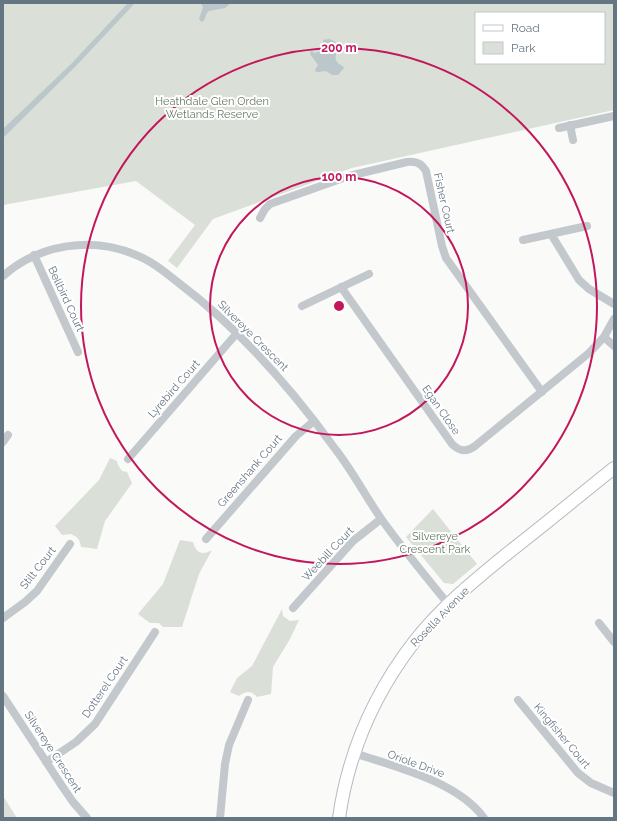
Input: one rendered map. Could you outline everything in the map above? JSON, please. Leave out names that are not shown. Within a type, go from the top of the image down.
[{"type":"street","points":[[559,128],[614,116]]},
{"type":"street","points":[[570,125],[573,140]]},
{"type":"street","name":"Fisher Court","points":[[260,218],[270,204],[349,176],[407,162],[421,164],[426,171],[442,246],[446,258],[542,392]]},
{"type":"street","points":[[523,240],[587,226]]},
{"type":"street","points":[[551,234],[579,280],[589,289],[614,304]]},
{"type":"street","name":"Silvereye Crescent","points":[[3,276],[20,263],[34,255],[56,248],[77,245],[100,245],[123,250],[152,262],[192,293],[237,333],[280,379],[337,450],[381,519],[410,558],[449,604]]},
{"type":"street","name":"Bellbird Court","points":[[34,255],[78,352]]},
{"type":"street","points":[[302,306],[369,274]]},
{"type":"street","name":"Egan Close","points":[[341,288],[452,444],[459,450],[468,450],[475,446],[589,353],[604,337],[614,319]]},
{"type":"street","name":"Lyrebird Court","points":[[128,459],[237,333]]},
{"type":"street","points":[[604,337],[614,346]]},
{"type":"street","name":"Greenshank Court","points":[[206,539],[296,436],[314,421]]},
{"type":"street","name":"Rosella Avenue","points":[[339,818],[345,783],[354,753],[367,719],[386,682],[414,642],[449,604],[483,574],[614,468]]},
{"type":"street","name":"Weebill Court","points":[[293,608],[353,541],[381,519]]},
{"type":"street","name":"Stilt Court","points":[[3,618],[37,591],[70,544]]},
{"type":"street","points":[[599,623],[614,642]]},
{"type":"street","name":"Dotterel Court","points":[[46,762],[76,742],[95,724],[155,632]]},
{"type":"street","name":"Silvereye Crescent","points":[[3,696],[73,802],[87,818]]},
{"type":"street","points":[[220,818],[225,764],[229,745],[248,700]]},
{"type":"street","name":"Kingfisher Court","points":[[518,700],[578,773],[595,786],[614,793]]},
{"type":"street","name":"Oriole Drive","points":[[354,753],[419,775],[440,784],[456,793],[481,817]]},
{"type":"green space","name":"Heathdale Glen Orden Wetlands Reserve","points":[[3,3],[614,3],[614,110],[352,168],[213,219],[177,268],[168,261],[195,225],[136,181],[3,205]]},
{"type":"green space","points":[[110,458],[117,461],[122,471],[127,472],[132,483],[105,521],[97,549],[81,547],[77,538],[71,534],[62,535],[55,526],[99,480]]},
{"type":"green space","name":"Silvereye Crescent Park","points":[[433,509],[477,564],[453,584],[444,583],[406,537]]},
{"type":"green space","points":[[180,540],[193,542],[196,549],[202,553],[212,550],[199,574],[182,627],[163,627],[159,623],[150,623],[138,614],[163,584]]},
{"type":"green space","points":[[282,609],[283,616],[290,621],[299,620],[290,639],[273,667],[271,694],[257,697],[251,692],[246,692],[239,696],[230,692],[237,678],[252,666]]},
{"type":"green space","points":[[3,796],[17,818],[3,818]]},
{"type":"shaded area","points":[[128,3],[135,3],[76,66],[3,138],[3,129],[72,63]]},
{"type":"shaded area","points":[[201,3],[231,3],[225,8],[209,11],[202,22],[199,19],[203,7]]},
{"type":"shaded area","points":[[329,39],[340,46],[335,57],[337,62],[344,68],[338,75],[332,75],[326,71],[316,72],[315,70],[318,65],[310,54],[311,51],[315,53],[320,51],[324,47],[323,40]]}]
